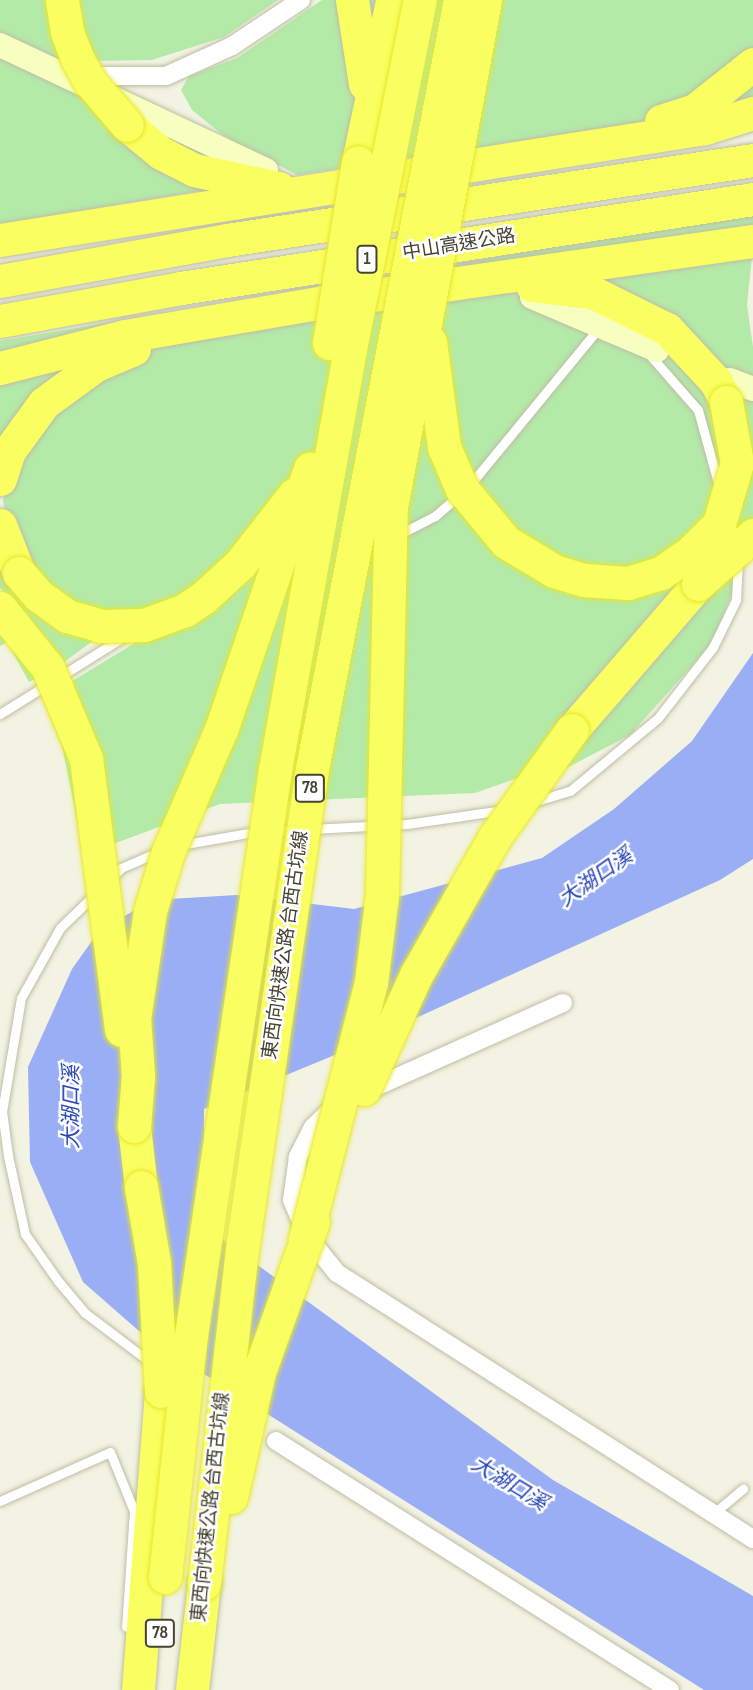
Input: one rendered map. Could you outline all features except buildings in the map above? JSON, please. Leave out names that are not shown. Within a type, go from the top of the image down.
[{"type":"highway","points":[[62,0],[67,32],[91,83],[127,125],[161,153],[194,170],[276,179],[351,174],[581,149],[700,119],[753,113]]},
{"type":"highway","points":[[134,1126],[138,1076],[134,1018],[150,911],[167,852],[227,714],[309,473],[351,174],[364,60],[352,0]]},
{"type":"highway","points":[[351,174],[392,0]]},
{"type":"highway","name":"東西向快速公路 台西古坑線","points":[[154,1690],[190,1342],[275,770],[350,349],[420,0]]},
{"type":"highway","name":"東西向快速公路 台西古坑線","points":[[192,1690],[209,1584],[241,1255],[312,769],[460,0]]},
{"type":"highway","points":[[305,1240],[372,982],[382,895],[391,507],[408,402],[428,322],[485,0]]},
{"type":"highway","points":[[468,99],[495,0]]},
{"type":"highway","points":[[700,119],[753,64]]},
{"type":"highway","name":"中山高速公路","points":[[0,281],[227,240],[742,162]]},
{"type":"highway","points":[[0,240],[351,174]]},
{"type":"highway","name":"中山高速公路","points":[[0,321],[181,288],[744,201]]},
{"type":"highway","points":[[0,368],[125,336],[324,302],[739,241]]},
{"type":"highway","points":[[428,322],[444,447],[462,489],[506,542],[554,571],[584,580],[628,583],[661,573],[691,552],[719,524],[737,463],[737,389],[692,354],[667,329],[631,308],[592,292],[563,286],[470,282]]},
{"type":"highway","points":[[0,479],[9,451],[44,403],[96,365],[142,346],[209,328],[286,316],[324,302]]},
{"type":"highway","points":[[0,524],[19,573],[38,596],[67,616],[102,626],[144,625],[185,610],[230,575],[309,473]]},
{"type":"highway","points":[[203,1690],[209,1584],[244,1428],[305,1240],[372,1065],[416,975],[494,838],[572,730],[698,584],[741,528]]},
{"type":"highway","points":[[0,608],[48,668],[86,759],[141,1187],[154,1263],[161,1391],[138,1690]]},
{"type":"street","points":[[63,75],[166,76],[232,46],[301,0]]},
{"type":"street","points":[[0,45],[276,179]]},
{"type":"street","points":[[532,297],[647,346]]},
{"type":"street","points":[[563,1003],[336,1105],[313,1128],[298,1157],[292,1200],[307,1236],[337,1273],[753,1539]]},
{"type":"street","points":[[270,1437],[670,1690]]},
{"type":"lane","points":[[378,538],[400,535],[435,516],[479,477],[601,326]]},
{"type":"lane","points":[[196,1391],[139,1356],[85,1313],[26,1234],[8,1156],[4,1100],[21,998],[60,928],[121,868],[194,841],[240,832],[381,826],[499,811],[570,791],[658,718],[713,647],[736,600],[741,528],[720,497],[698,411],[647,346]]},
{"type":"lane","points":[[0,714],[221,576],[299,540],[326,539]]},
{"type":"lane","points":[[340,539],[367,539]]},
{"type":"lane","points":[[208,1398],[230,1413]]},
{"type":"lane","points":[[242,1420],[253,1427]]},
{"type":"lane","points":[[0,1501],[110,1452],[134,1511],[126,1635]]},
{"type":"lane","points":[[714,1513],[743,1489]]},
{"type":"green space","points":[[0,0],[278,0],[224,37],[152,60],[93,61],[61,60],[0,32]]},
{"type":"green space","points":[[322,0],[753,0],[753,101],[705,113],[297,175],[224,136],[192,110],[181,90],[189,76],[237,58]]},
{"type":"green space","points":[[0,55],[239,168],[206,190],[0,224]]},
{"type":"green space","points":[[753,213],[753,225],[0,358],[0,341]]},
{"type":"green space","points":[[725,247],[753,247],[747,305],[753,347],[753,536],[714,641],[630,735],[553,775],[579,734],[702,591],[693,579],[524,776],[475,793],[220,804],[84,855],[62,746],[43,699],[148,635],[134,611],[60,665],[29,682],[7,642],[0,646],[0,603],[8,596],[0,588],[0,552],[8,575],[29,565],[13,542],[3,501],[10,470],[30,431],[79,385],[115,364],[164,345],[459,294],[562,292],[615,309],[663,336],[702,380],[722,427],[725,470],[719,498],[738,501],[748,467],[734,390],[717,362],[670,319],[592,283],[586,275],[594,266]]},
{"type":"green space","points":[[109,346],[0,459],[0,377]]},
{"type":"water","name":"大湖口溪","points":[[753,653],[753,859],[720,880],[330,1057],[204,1109],[204,1226],[553,1480],[753,1596],[753,1690],[704,1690],[147,1338],[83,1282],[30,1162],[28,1067],[72,969],[99,931],[152,900],[237,895],[354,909],[542,858],[614,809],[692,741]]},
{"type":"tunnel","points":[[364,217],[496,279]]}]
